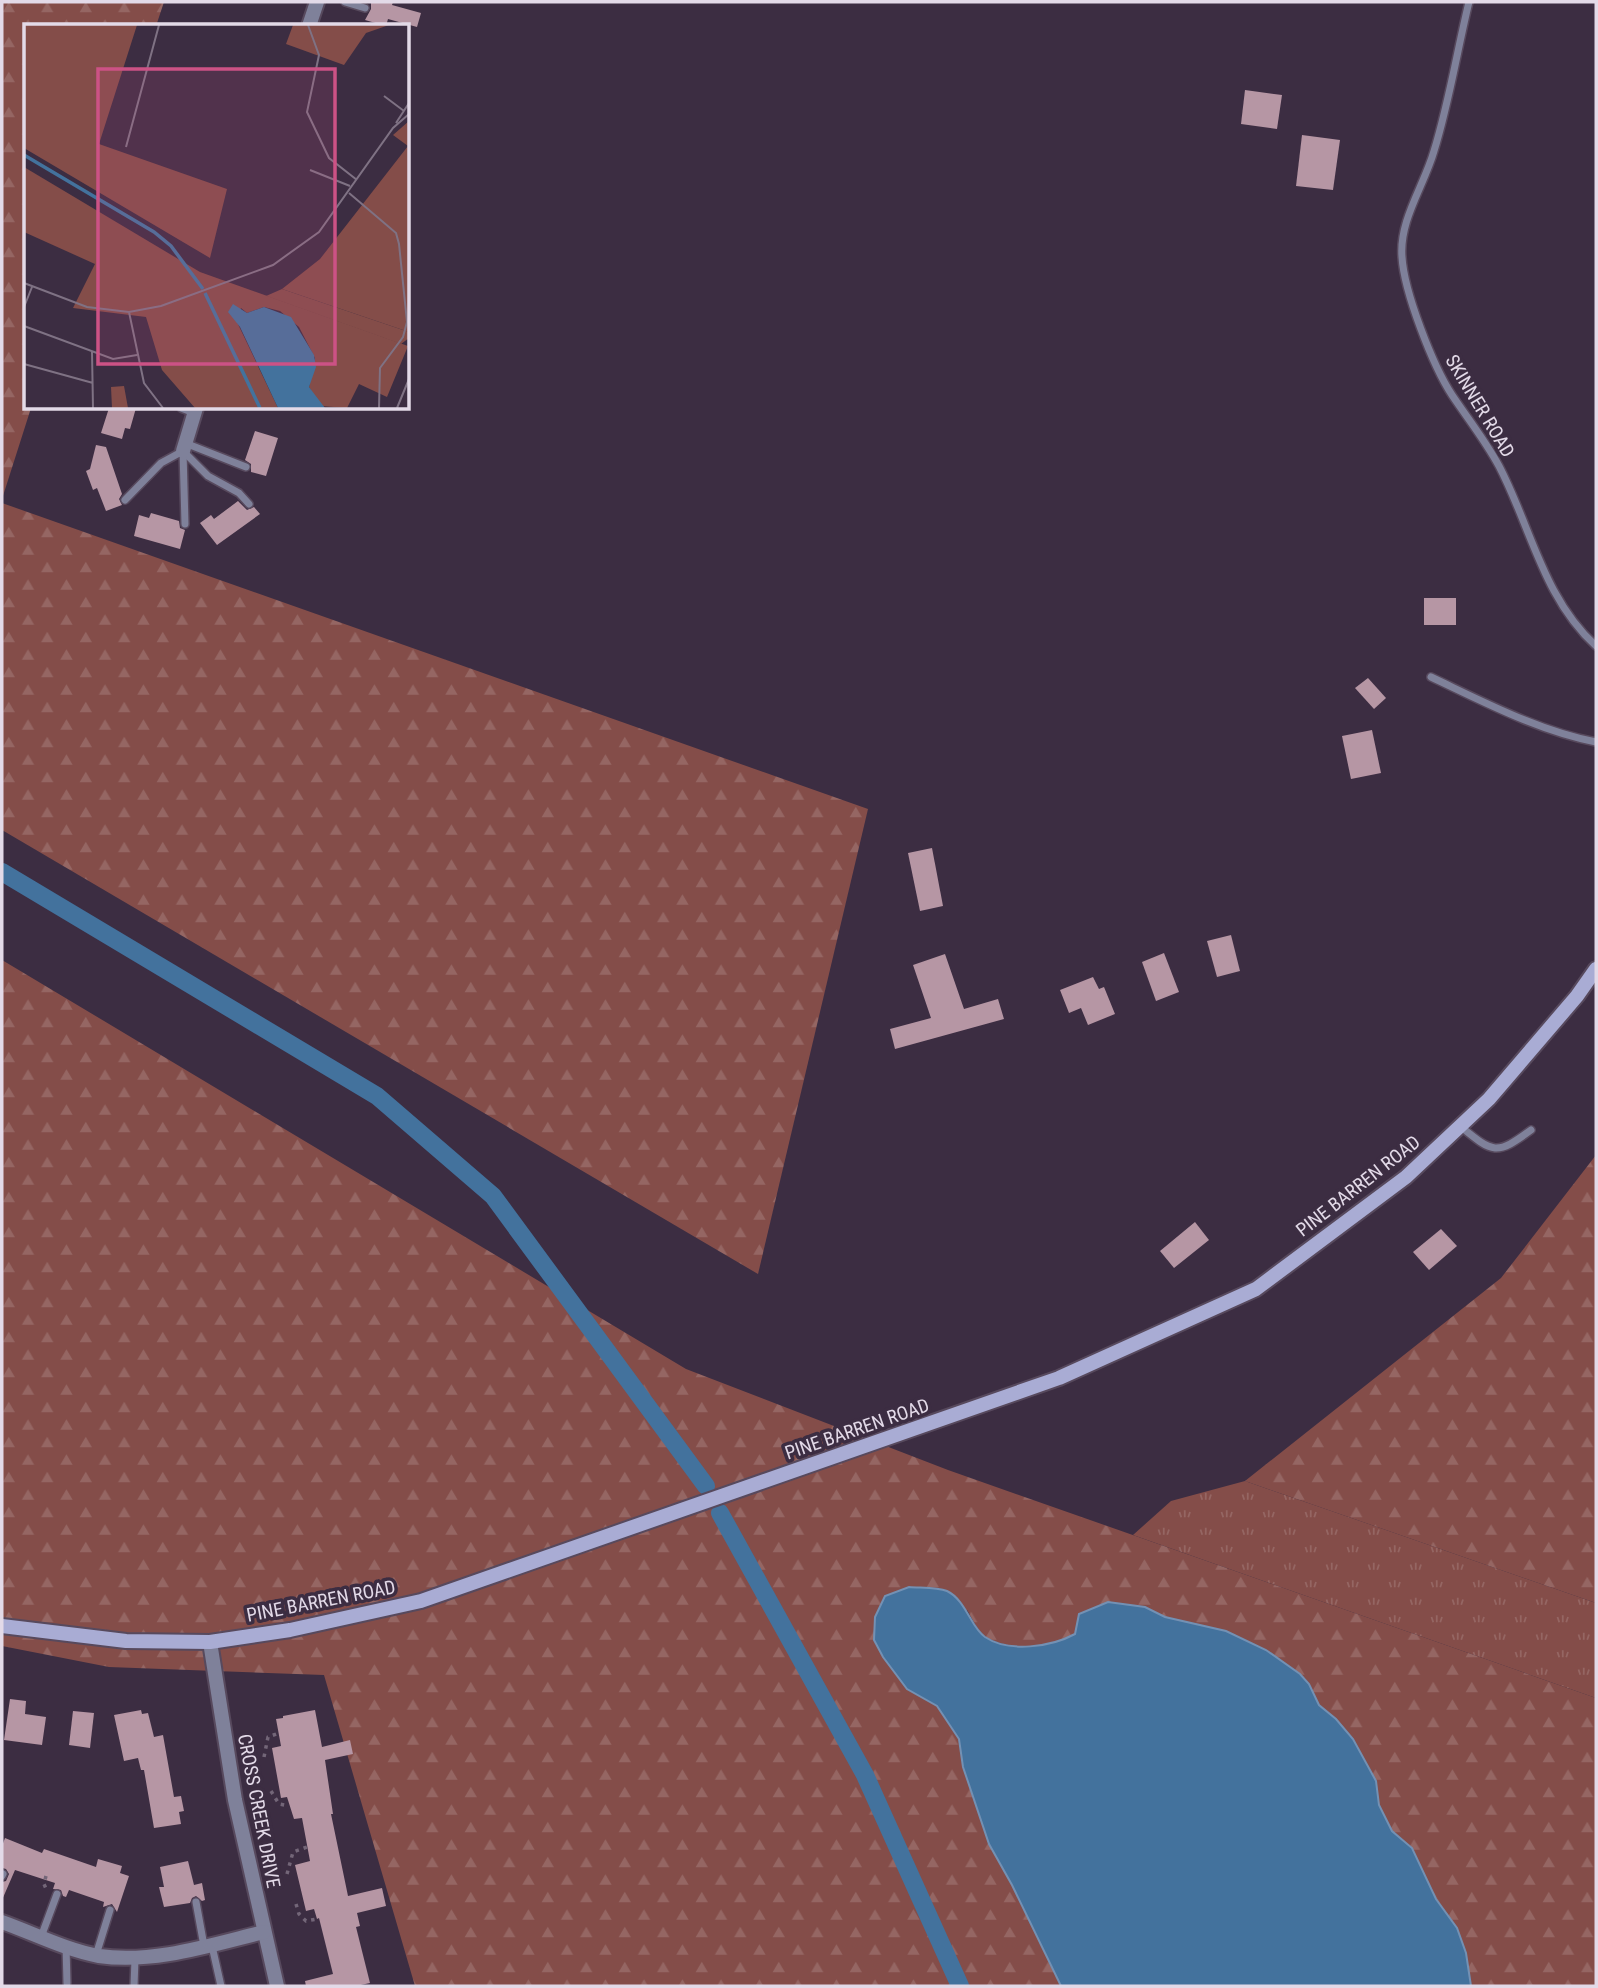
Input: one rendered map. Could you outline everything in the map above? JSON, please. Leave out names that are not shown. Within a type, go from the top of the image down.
[{"type":"main road","name":"PINE BARREN ROAD","points":[[2,1626],[126,1641],[210,1642],[290,1630],[421,1601],[1059,1378],[1256,1289],[1406,1177],[1489,1099],[1577,996],[1596,969]]},
{"type":"street","points":[[310,24],[317,2]]},
{"type":"street","points":[[184,447],[190,410]]},
{"type":"street","name":"CROSS CREEK DRIVE","points":[[210,1642],[235,1800],[277,1986]]},
{"type":"street","points":[[2,1922],[96,1955],[135,1959],[264,1932]]},
{"type":"lane","points":[[345,2],[365,8]]},
{"type":"lane","name":"SKINNER ROAD","points":[[1469,2],[1434,152],[1403,234],[1402,257],[1408,289],[1433,360],[1451,394],[1482,436],[1500,468],[1552,588],[1596,646]]},
{"type":"lane","points":[[184,447],[246,467]]},
{"type":"lane","points":[[125,500],[161,463],[184,447]]},
{"type":"lane","points":[[184,447],[208,476],[239,493],[248,504]]},
{"type":"lane","points":[[184,447],[185,524]]},
{"type":"lane","points":[[1431,677],[1506,712],[1574,738],[1596,743]]},
{"type":"lane","points":[[1460,1126],[1485,1146],[1498,1148],[1508,1147],[1531,1130]]},
{"type":"lane","points":[[41,1937],[57,1894]]},
{"type":"lane","points":[[196,1902],[221,1986]]},
{"type":"lane","points":[[96,1955],[110,1910]]},
{"type":"lane","points":[[66,1945],[67,1983]]},
{"type":"lane","points":[[134,1986],[135,1959]]},
{"type":"path","points":[[264,1757],[268,1737],[278,1733]]},
{"type":"path","points":[[271,1791],[278,1804],[289,1806]]},
{"type":"path","points":[[287,1874],[293,1852],[307,1847]]},
{"type":"path","points":[[296,1904],[299,1914],[306,1921],[317,1919]]},
{"type":"green space","points":[[2,2],[164,2],[157,24],[24,24],[24,410],[30,410],[2,499]]},
{"type":"green space","points":[[2,503],[868,809],[758,1274],[2,830]]},
{"type":"green space","points":[[2,960],[686,1369],[948,1470],[1596,1698],[1596,1986],[1471,1986],[1466,1953],[1457,1928],[1436,1899],[1412,1849],[1392,1831],[1379,1805],[1376,1781],[1353,1739],[1336,1719],[1319,1705],[1309,1684],[1300,1674],[1266,1650],[1226,1631],[1165,1617],[1145,1607],[1108,1602],[1071,1636],[1052,1644],[1029,1647],[1006,1645],[986,1637],[967,1610],[907,1689],[937,1706],[959,1739],[963,1767],[989,1844],[1061,1986],[415,1986],[324,1675],[109,1667],[2,1646]]},
{"type":"green space","points":[[1596,1155],[1596,1603],[1245,1481],[1501,1278]]},
{"type":"green space","points":[[1245,1481],[1596,1603],[1596,1698],[1133,1535],[1171,1501]]},
{"type":"water","points":[[909,1587],[934,1588],[954,1595],[980,1633],[1006,1645],[1042,1645],[1065,1639],[1075,1634],[1079,1614],[1108,1602],[1145,1607],[1165,1617],[1226,1631],[1266,1650],[1300,1674],[1309,1684],[1319,1705],[1336,1719],[1353,1739],[1376,1781],[1379,1805],[1392,1831],[1412,1848],[1436,1899],[1457,1928],[1466,1953],[1471,1986],[1061,1986],[989,1844],[963,1767],[959,1739],[937,1706],[907,1689],[874,1640],[875,1617],[885,1596]]},
{"type":"building","points":[[371,2],[393,2],[392,5],[421,13],[417,27],[388,19],[387,24],[379,24],[365,20],[371,9]]},
{"type":"building","points":[[1245,90],[1282,95],[1277,129],[1241,124]]},
{"type":"building","points":[[1302,135],[1340,140],[1333,190],[1296,186]]},
{"type":"building","points":[[108,410],[135,410],[130,429],[125,428],[122,439],[101,433]]},
{"type":"building","points":[[255,431],[278,438],[266,476],[251,472],[251,464],[245,460]]},
{"type":"building","points":[[96,445],[106,447],[122,494],[119,499],[122,505],[106,511],[97,488],[93,490],[86,471],[90,469]]},
{"type":"building","points":[[238,501],[247,510],[254,507],[260,514],[217,545],[200,523],[211,515],[214,519]]},
{"type":"building","points":[[151,513],[179,521],[180,528],[185,530],[180,549],[134,536],[139,515],[149,518]]},
{"type":"building","points":[[1424,598],[1456,598],[1456,625],[1424,625]]},
{"type":"building","points":[[1368,678],[1386,698],[1374,709],[1355,688]]},
{"type":"building","points":[[1372,730],[1381,773],[1351,779],[1342,736]]},
{"type":"building","points":[[932,848],[943,906],[920,911],[908,853]]},
{"type":"building","points":[[1231,935],[1240,971],[1217,977],[1207,941]]},
{"type":"building","points":[[1164,953],[1179,992],[1156,1001],[1142,962]]},
{"type":"building","points":[[945,954],[964,1009],[998,999],[1004,1019],[895,1049],[890,1029],[931,1018],[913,965]]},
{"type":"building","points":[[1093,977],[1099,989],[1104,987],[1115,1014],[1088,1025],[1081,1008],[1069,1013],[1060,990]]},
{"type":"building","points":[[1195,1222],[1209,1240],[1174,1268],[1160,1251]]},
{"type":"building","points":[[1441,1229],[1457,1246],[1429,1270],[1413,1252]]},
{"type":"building","points":[[10,1699],[26,1701],[25,1714],[46,1717],[42,1745],[4,1740]]},
{"type":"building","points":[[141,1710],[142,1714],[148,1713],[154,1737],[163,1735],[174,1797],[181,1796],[184,1811],[179,1812],[181,1824],[154,1828],[144,1770],[141,1770],[138,1758],[124,1761],[114,1715]]},
{"type":"building","points":[[315,1710],[322,1747],[350,1740],[353,1754],[325,1760],[331,1814],[348,1896],[382,1888],[386,1906],[357,1913],[360,1926],[356,1927],[370,1983],[356,1986],[306,1986],[305,1981],[333,1974],[319,1918],[317,1919],[314,1909],[306,1911],[295,1865],[310,1861],[302,1818],[294,1819],[287,1797],[281,1798],[272,1748],[281,1746],[276,1719]]},
{"type":"building","points":[[73,1711],[94,1713],[90,1748],[69,1745]]},
{"type":"building","points":[[5,1838],[42,1853],[44,1849],[96,1867],[98,1859],[122,1866],[120,1873],[129,1876],[117,1912],[112,1904],[103,1907],[104,1902],[69,1890],[66,1897],[63,1896],[61,1890],[53,1889],[55,1883],[15,1870],[2,1900],[2,1882],[6,1881],[9,1874],[2,1868],[2,1846]]},
{"type":"building","points":[[188,1861],[194,1885],[202,1883],[205,1900],[202,1901],[196,1896],[190,1903],[164,1907],[159,1887],[164,1887],[160,1867]]},
{"type":"waterway","points":[[2,872],[377,1096],[493,1196],[706,1486]]},
{"type":"waterway","points":[[720,1513],[865,1775],[960,1986]]}]
